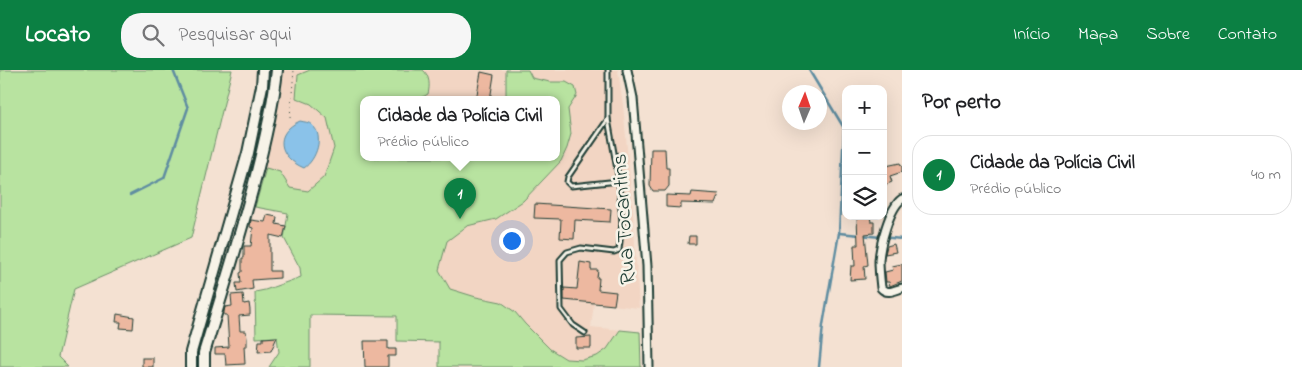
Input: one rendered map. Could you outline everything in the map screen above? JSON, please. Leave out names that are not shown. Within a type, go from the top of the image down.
[{"type":"main road","points":[[191,367],[191,352],[248,153],[262,86],[263,70]]},
{"type":"main road","points":[[204,367],[204,353],[235,254],[261,156],[277,70]]},
{"type":"street","name":"Rua Tocantins","points":[[627,70],[633,98],[647,266],[649,367]]},
{"type":"street","points":[[902,199],[888,222],[879,259],[881,288],[883,291],[888,292],[902,288]]},
{"type":"lane","points":[[585,333],[573,326],[561,309],[560,260],[567,252],[581,248],[614,252],[619,250],[622,223],[619,181],[608,119],[608,70]]},
{"type":"lane","points":[[608,119],[568,177],[568,182],[571,186],[619,181]]},
{"type":"path","points":[[290,117],[294,70]]},
{"type":"shaded area","points":[[284,70],[618,70],[633,212],[639,308],[594,303],[591,327],[640,332],[641,367],[439,367],[439,342],[397,341],[397,316],[310,315],[310,367],[269,367],[279,352],[277,337],[256,338],[255,292],[301,277],[300,268],[284,238],[288,213],[255,207],[274,130]]},
{"type":"green space","points":[[0,70],[232,70],[191,238],[74,289],[58,357],[68,367],[0,367]]},
{"type":"green space","points":[[310,70],[423,70],[427,75],[429,84],[428,94],[423,96],[360,96],[360,161],[560,161],[560,96],[506,96],[506,70],[528,70],[532,78],[550,82],[566,82],[575,87],[577,95],[568,109],[571,134],[561,161],[523,201],[496,219],[467,226],[447,241],[439,270],[450,289],[501,302],[515,312],[550,349],[566,359],[582,360],[597,356],[607,349],[620,330],[640,332],[641,367],[439,367],[439,342],[397,341],[397,316],[310,315],[310,367],[269,367],[279,352],[277,337],[256,338],[255,292],[301,277],[300,268],[284,238],[288,213],[255,207],[266,168],[280,172],[290,188],[308,191],[324,177],[334,148],[327,118],[311,104],[296,98],[298,75]]},
{"type":"water","points":[[300,121],[311,124],[318,135],[315,154],[304,168],[289,158],[282,145],[286,132],[291,126]]},
{"type":"building","points":[[481,72],[494,75],[491,96],[477,96]]},
{"type":"building","points":[[651,149],[665,149],[666,168],[669,168],[669,186],[665,191],[653,191],[650,186]]},
{"type":"building","points":[[900,163],[902,172],[890,176],[892,182],[887,184],[887,166]]},
{"type":"building","points":[[692,192],[719,194],[715,204],[681,203],[681,208],[666,207],[666,195],[691,196]]},
{"type":"building","points":[[535,204],[611,209],[610,222],[575,220],[574,239],[560,238],[561,219],[534,218]]},
{"type":"building","points":[[267,215],[277,217],[276,224],[286,226],[283,238],[270,235],[270,271],[280,271],[280,278],[252,280],[253,289],[237,292],[236,283],[241,283],[240,273],[242,272],[244,246],[251,246],[253,228],[250,227],[251,220],[265,222]]},
{"type":"building","points":[[857,220],[871,220],[871,222],[874,222],[874,233],[865,234],[868,265],[864,266],[865,279],[850,280],[851,266],[855,266],[854,245],[858,245]]},
{"type":"building","points":[[689,236],[696,236],[696,244],[688,244]]},
{"type":"building","points":[[894,244],[896,252],[885,254],[887,246]]},
{"type":"building","points":[[580,262],[591,264],[591,270],[598,270],[598,290],[616,292],[614,305],[564,300],[564,288],[577,289]]},
{"type":"building","points":[[902,264],[902,281],[890,286],[889,282],[886,282],[885,272],[893,270],[892,266]]},
{"type":"building","points":[[243,294],[244,304],[249,303],[250,310],[250,315],[239,316],[240,331],[246,331],[247,339],[247,346],[244,346],[245,364],[226,365],[225,354],[215,354],[215,348],[229,347],[227,315],[224,315],[225,307],[232,306],[231,295]]},
{"type":"building","points":[[117,314],[134,317],[133,329],[120,328],[121,322],[116,322]]},
{"type":"building","points":[[277,337],[271,351],[258,352],[259,341],[263,341],[263,338]]},
{"type":"building","points":[[591,337],[591,348],[576,348],[576,338]]},
{"type":"building","points":[[364,341],[388,341],[388,349],[396,349],[396,356],[388,356],[388,367],[365,367]]},
{"type":"building","points":[[142,358],[153,358],[153,367],[142,367]]},
{"type":"waterway","points":[[130,195],[164,178],[188,108],[173,70]]},
{"type":"waterway","points":[[809,70],[844,128],[839,233],[823,325],[819,367]]},
{"type":"waterway","points":[[839,233],[902,239]]},
{"type":"place","name":"Cidade da Polícia Civil","points":[[460,219]]}]
